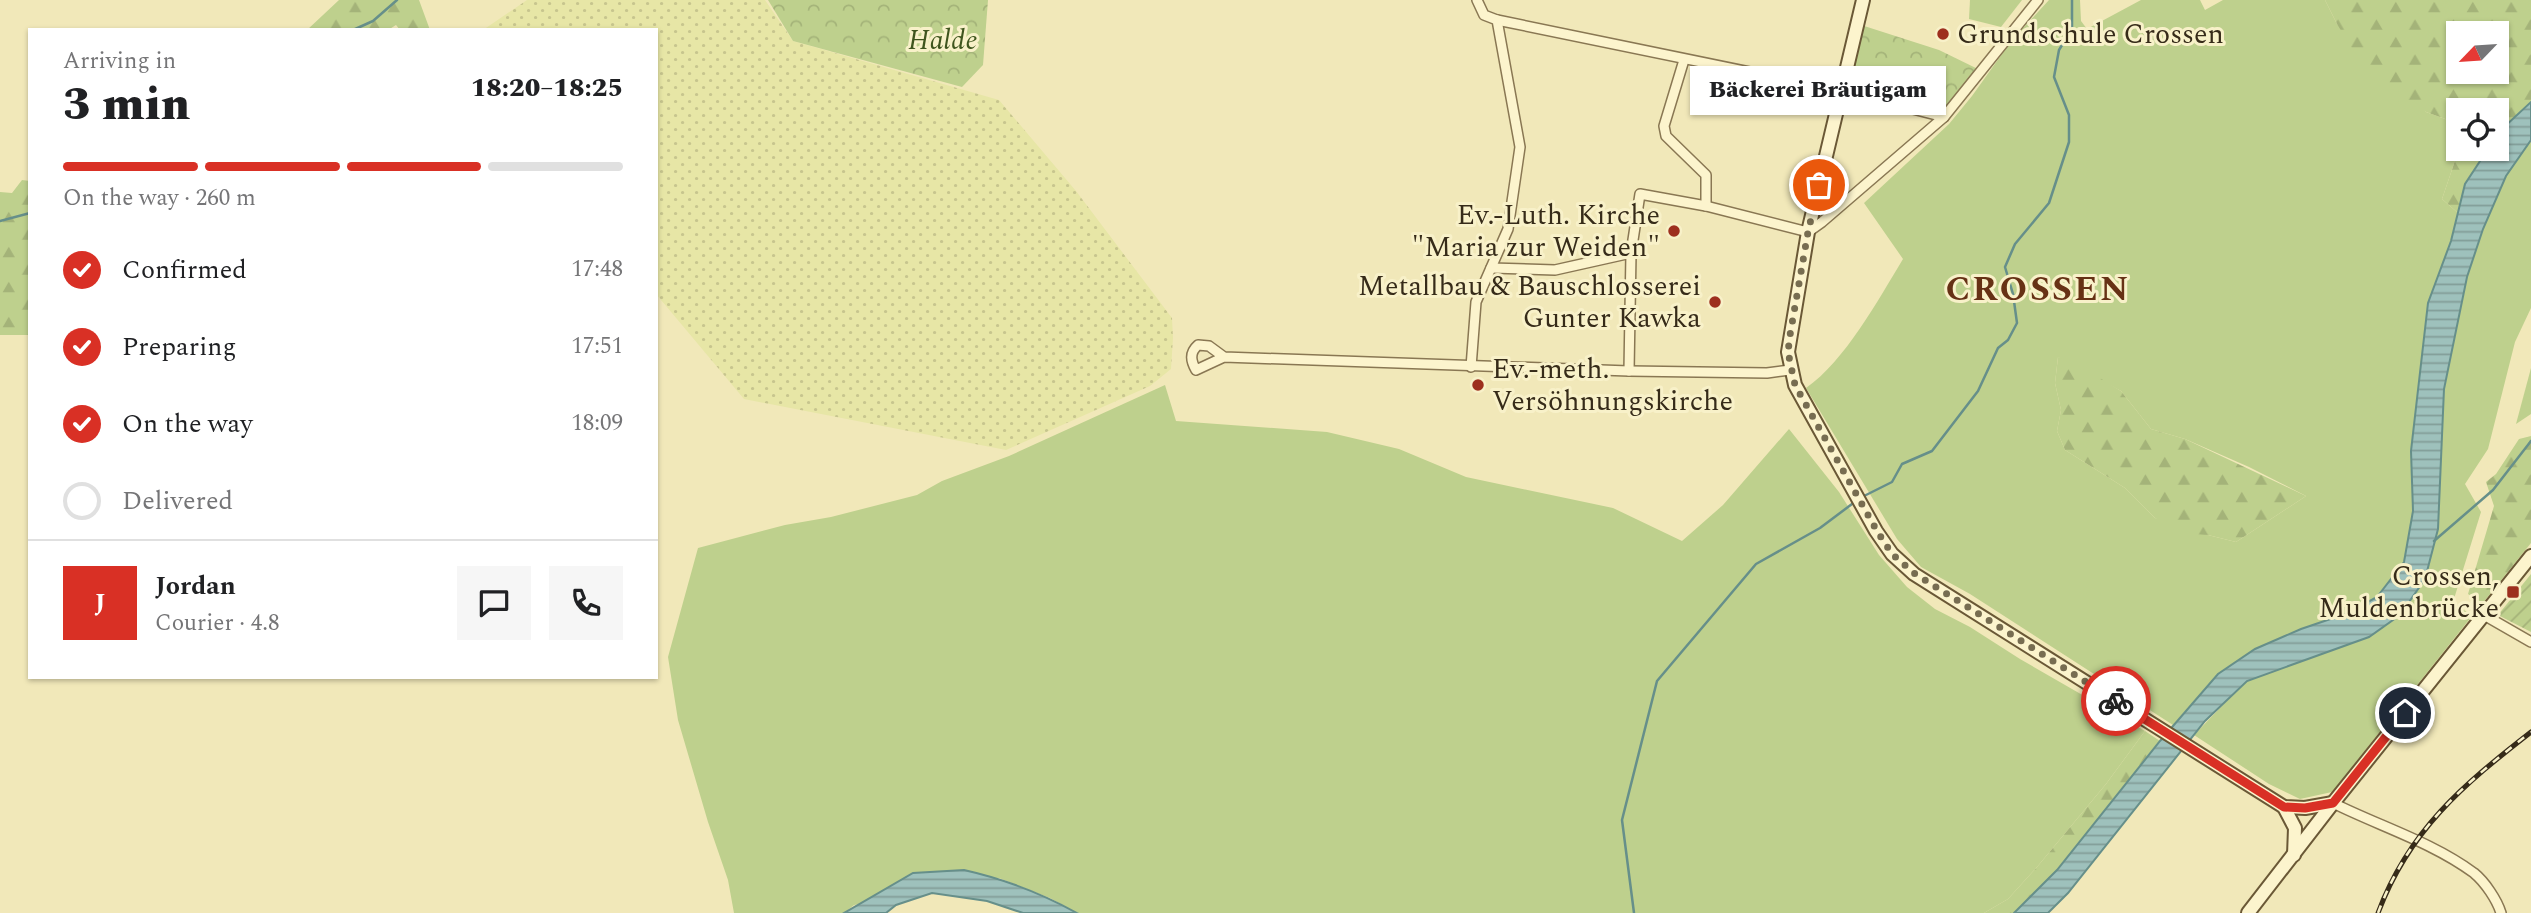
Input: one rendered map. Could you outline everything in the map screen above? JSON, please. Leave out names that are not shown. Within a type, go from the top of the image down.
[{"type":"street","points":[[1477,0],[1484,15],[1497,20],[1842,91],[1944,117]]},
{"type":"street","points":[[1863,0],[1808,232],[1790,335],[1790,370],[1795,385],[1892,554],[1914,573],[2284,807],[2295,828],[2294,855]]},
{"type":"street","points":[[1629,371],[1631,253],[1640,194],[1706,206],[1808,232],[1944,117],[2038,0]]},
{"type":"street","points":[[1471,367],[1476,302],[1508,229],[1520,148],[1497,20]]},
{"type":"street","points":[[1684,60],[1664,126],[1666,136],[1706,175],[1706,206]]},
{"type":"street","points":[[1491,268],[1555,270],[1631,253]]},
{"type":"street","points":[[1224,357],[1629,371],[1767,373],[1790,370]]},
{"type":"street","points":[[2248,913],[2531,556]]},
{"type":"street","points":[[2484,615],[2531,642]]},
{"type":"street","points":[[2284,807],[2305,808],[2333,803],[2370,822],[2416,840],[2476,874],[2498,903],[2501,913]]},
{"type":"shaded area","points":[[527,0],[765,0],[793,41],[999,100],[1076,191],[1172,318],[1171,369],[1150,386],[1006,450],[744,399],[658,296],[658,28],[486,28]]},
{"type":"green space","points":[[339,0],[419,0],[429,28],[398,28],[396,25],[391,28],[309,28]]},
{"type":"green space","name":"Halde","points":[[768,0],[988,0],[983,65],[962,87],[793,41]]},
{"type":"green space","points":[[1970,0],[2022,0],[2001,27],[1969,19]]},
{"type":"green space","points":[[2049,0],[2080,0],[2081,21],[2087,29],[2141,0],[2200,0],[2205,10],[2223,0],[2325,0],[2337,24],[2426,112],[2446,119],[2446,161],[2455,161],[2442,199],[2458,213],[2451,241],[2428,303],[2411,451],[2413,511],[2404,562],[2377,597],[2348,613],[2301,629],[2185,711],[2173,725],[1970,594],[1921,567],[1897,539],[1806,388],[1847,346],[1903,259],[1864,203],[1949,124],[2012,40]],"holes":[[[2058,357],[2121,391],[2151,429],[2185,439],[2306,496],[2236,542],[2155,518],[2125,488],[2065,450],[2057,431],[2061,410],[2055,383]]]},
{"type":"green space","points":[[2325,0],[2531,0],[2531,103],[2509,124],[2509,98],[2446,98],[2446,119],[2426,112],[2369,76]]},
{"type":"green space","points":[[1858,24],[1939,50],[1982,71],[1944,117],[1842,91]]},
{"type":"green space","points":[[2531,140],[2531,308],[2515,342],[2488,449],[2465,484],[2481,512],[2453,602],[2472,616],[2332,792],[2300,799],[2269,784],[2194,735],[2247,680],[2369,637],[2400,615],[2425,579],[2438,529],[2444,389],[2467,277],[2483,229],[2506,176]]},
{"type":"green space","points":[[2455,161],[2480,161],[2465,184],[2458,213],[2442,199]]},
{"type":"green space","points":[[22,180],[28,181],[28,335],[0,335],[0,192],[12,193]]},
{"type":"green space","points":[[2058,357],[2069,359],[2121,391],[2151,429],[2185,439],[2306,496],[2236,542],[2208,535],[2180,533],[2155,518],[2125,488],[2065,450],[2057,431],[2061,410],[2055,383]]},
{"type":"green space","points":[[2531,368],[2531,414],[2516,424]]},
{"type":"green space","points":[[1165,385],[1176,421],[1327,432],[1399,449],[1466,477],[1613,508],[1682,541],[1723,505],[1789,429],[1839,492],[1879,555],[1907,587],[1935,609],[2145,731],[2106,784],[2037,867],[2008,899],[1984,913],[1077,913],[1050,898],[999,878],[854,905],[844,913],[734,913],[728,880],[678,720],[668,657],[698,548],[917,495],[942,481],[1009,456]]},
{"type":"green space","points":[[2531,436],[2531,543],[2482,604],[2468,594],[2494,506],[2486,482],[2496,474],[2519,439]]},
{"type":"green space","points":[[2531,574],[2531,632],[2498,615]]},
{"type":"green space","points":[[2145,731],[2160,741],[2057,870],[2014,913],[1984,913],[2008,899],[2037,867],[2106,784]]},
{"type":"water","points":[[2531,102],[2531,140],[2506,176],[2483,229],[2467,277],[2444,389],[2438,529],[2425,579],[2400,615],[2369,637],[2247,681],[2205,721],[2068,893],[2048,913],[2014,913],[2057,870],[2160,741],[2218,674],[2255,649],[2348,613],[2377,597],[2404,562],[2413,511],[2411,451],[2428,303],[2451,241],[2465,184],[2480,161],[2509,161],[2509,122]]},
{"type":"water","points":[[964,870],[1022,887],[1077,913],[1023,913],[987,901],[932,893],[896,905],[886,913],[844,913],[913,873]]},
{"type":"waterway","points":[[357,28],[373,21],[397,0]]},
{"type":"waterway","points":[[1862,497],[1892,482],[1902,464],[1932,451],[1978,391],[1998,348],[2008,340],[2017,323],[2013,294],[2005,267],[2015,244],[2049,203],[2069,142],[2069,115],[2054,77],[2059,50],[2072,29],[2072,0]]},
{"type":"waterway","points":[[0,221],[28,214]]},
{"type":"waterway","points":[[2434,541],[2493,490],[2531,441]]},
{"type":"waterway","points":[[1634,913],[1622,820],[1657,681],[1756,564],[1820,528],[1856,501]]},
{"type":"railway","points":[[2378,913],[2405,857],[2422,833],[2461,791],[2531,732]]},
{"type":"way so far","points":[[1819,185],[1790,335],[1790,370],[1795,385],[1877,531],[1892,554],[1914,573],[2116,701]]},
{"type":"place","name":"Grundschule Crossen","points":[[1943,34]]},
{"type":"place","name":"Bäckerei Bräutigam","points":[[1819,185]]},
{"type":"place","name":"Ev.-Luth. Kirche \"Maria zur Weiden\"","points":[[1674,231]]},
{"type":"place","name":"Metallbau & Bauschlosserei Gunter Kawka","points":[[1715,302]]},
{"type":"place","name":"Ev.-meth. Versöhnungskirche","points":[[1478,385]]},
{"type":"place","name":"Crossen, Muldenbrücke","points":[[2513,592]]},
{"type":"district","name":"CROSSEN","points":[[2038,289]]},
{"type":"route","points":[[2116,701],[2284,807],[2305,808],[2333,803],[2405,713]]}]
